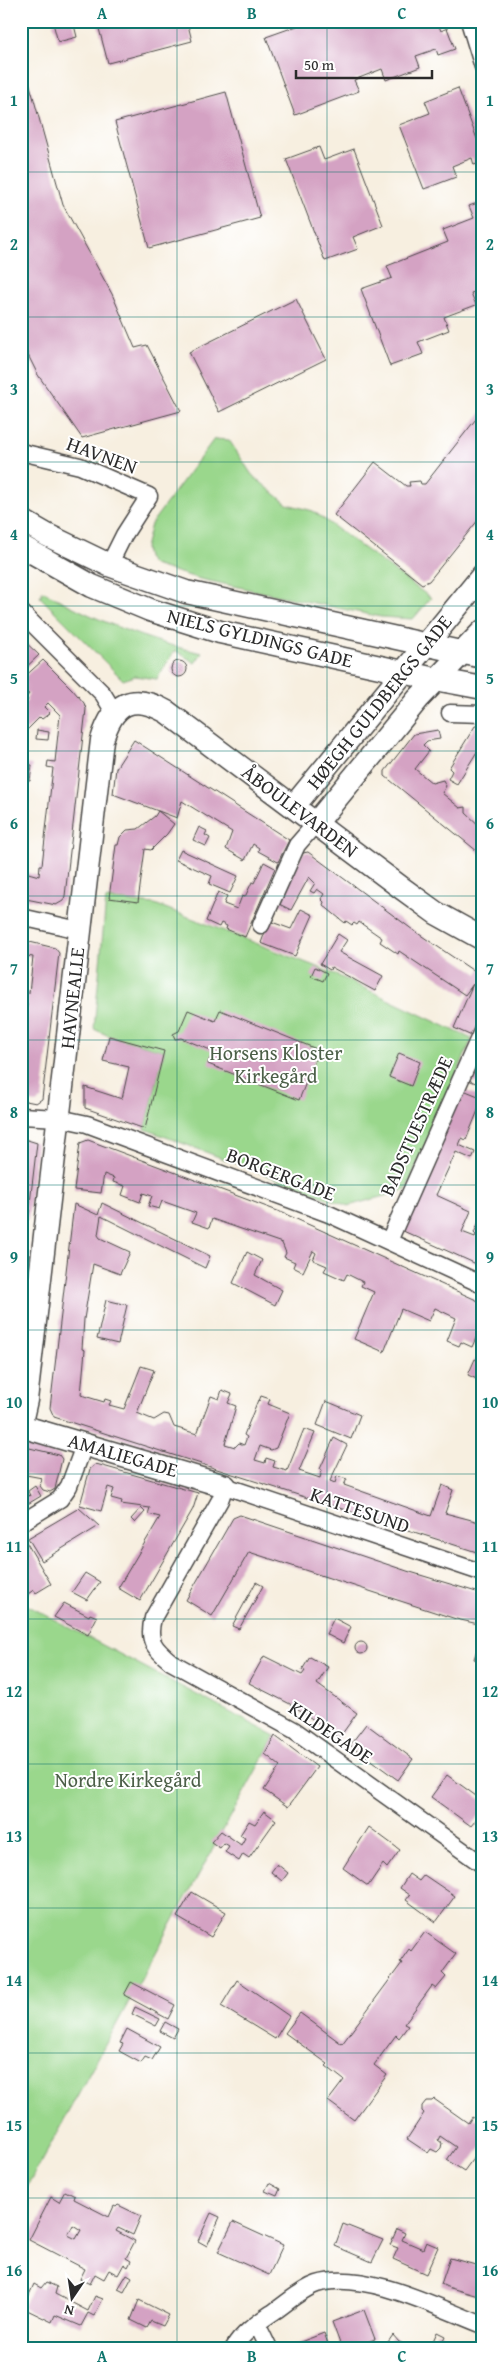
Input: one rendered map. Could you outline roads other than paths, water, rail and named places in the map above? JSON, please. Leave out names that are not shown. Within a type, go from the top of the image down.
[{"type":"street","points":[[469,21],[483,67]]},
{"type":"street","name":"HAVNEN","points":[[21,452],[80,466],[149,496],[124,535],[109,565]]},
{"type":"street","name":"NIELS GYLDINGS GADE","points":[[21,520],[47,535],[109,565],[186,592],[483,657]]},
{"type":"street","name":"NIELS GYLDINGS GADE","points":[[21,546],[92,586],[150,610],[220,632],[483,688]]},
{"type":"street","name":"HØEGH GULDBERGS GADE","points":[[294,806],[483,575]]},
{"type":"street","points":[[21,612],[103,694],[114,712]]},
{"type":"street","name":"HØEGH GULDBERGS GADE","points":[[316,822],[435,679],[483,631]]},
{"type":"street","name":"ÅBOULEVARDEN","points":[[114,712],[128,703],[141,702],[154,705],[316,822],[436,913],[483,939]]},
{"type":"street","name":"HAVNEALLE","points":[[21,1422],[26,1400],[102,740],[114,712]]},
{"type":"street","points":[[450,713],[483,714]]},
{"type":"street","points":[[261,925],[297,845],[316,822]]},
{"type":"street","points":[[21,917],[79,930]]},
{"type":"street","name":"BADSTUESTRÆDE","points":[[389,1241],[483,1029]]},
{"type":"street","name":"BORGERGADE","points":[[21,1116],[59,1118],[87,1124],[257,1187],[389,1241],[483,1285]]},
{"type":"street","name":"AMALIEGADE","points":[[21,1426],[225,1486]]},
{"type":"street","points":[[21,1523],[60,1499],[69,1486],[85,1444]]},
{"type":"street","name":"KATTESUND","points":[[225,1486],[483,1573]]},
{"type":"street","name":"KILDEGADE","points":[[225,1486],[220,1500],[153,1618],[150,1630],[151,1641],[159,1653],[171,1662],[294,1730],[483,1866]]},
{"type":"street","points":[[233,2349],[240,2336],[317,2284],[345,2281],[368,2282],[483,2325]]},
{"type":"street","points":[[257,2324],[269,2349]]},
{"type":"park label","name":"Horsens Kloster Kirkegård","points":[[276,1064]]},
{"type":"park label","name":"Nordre Kirkegård","points":[[128,1780]]}]
